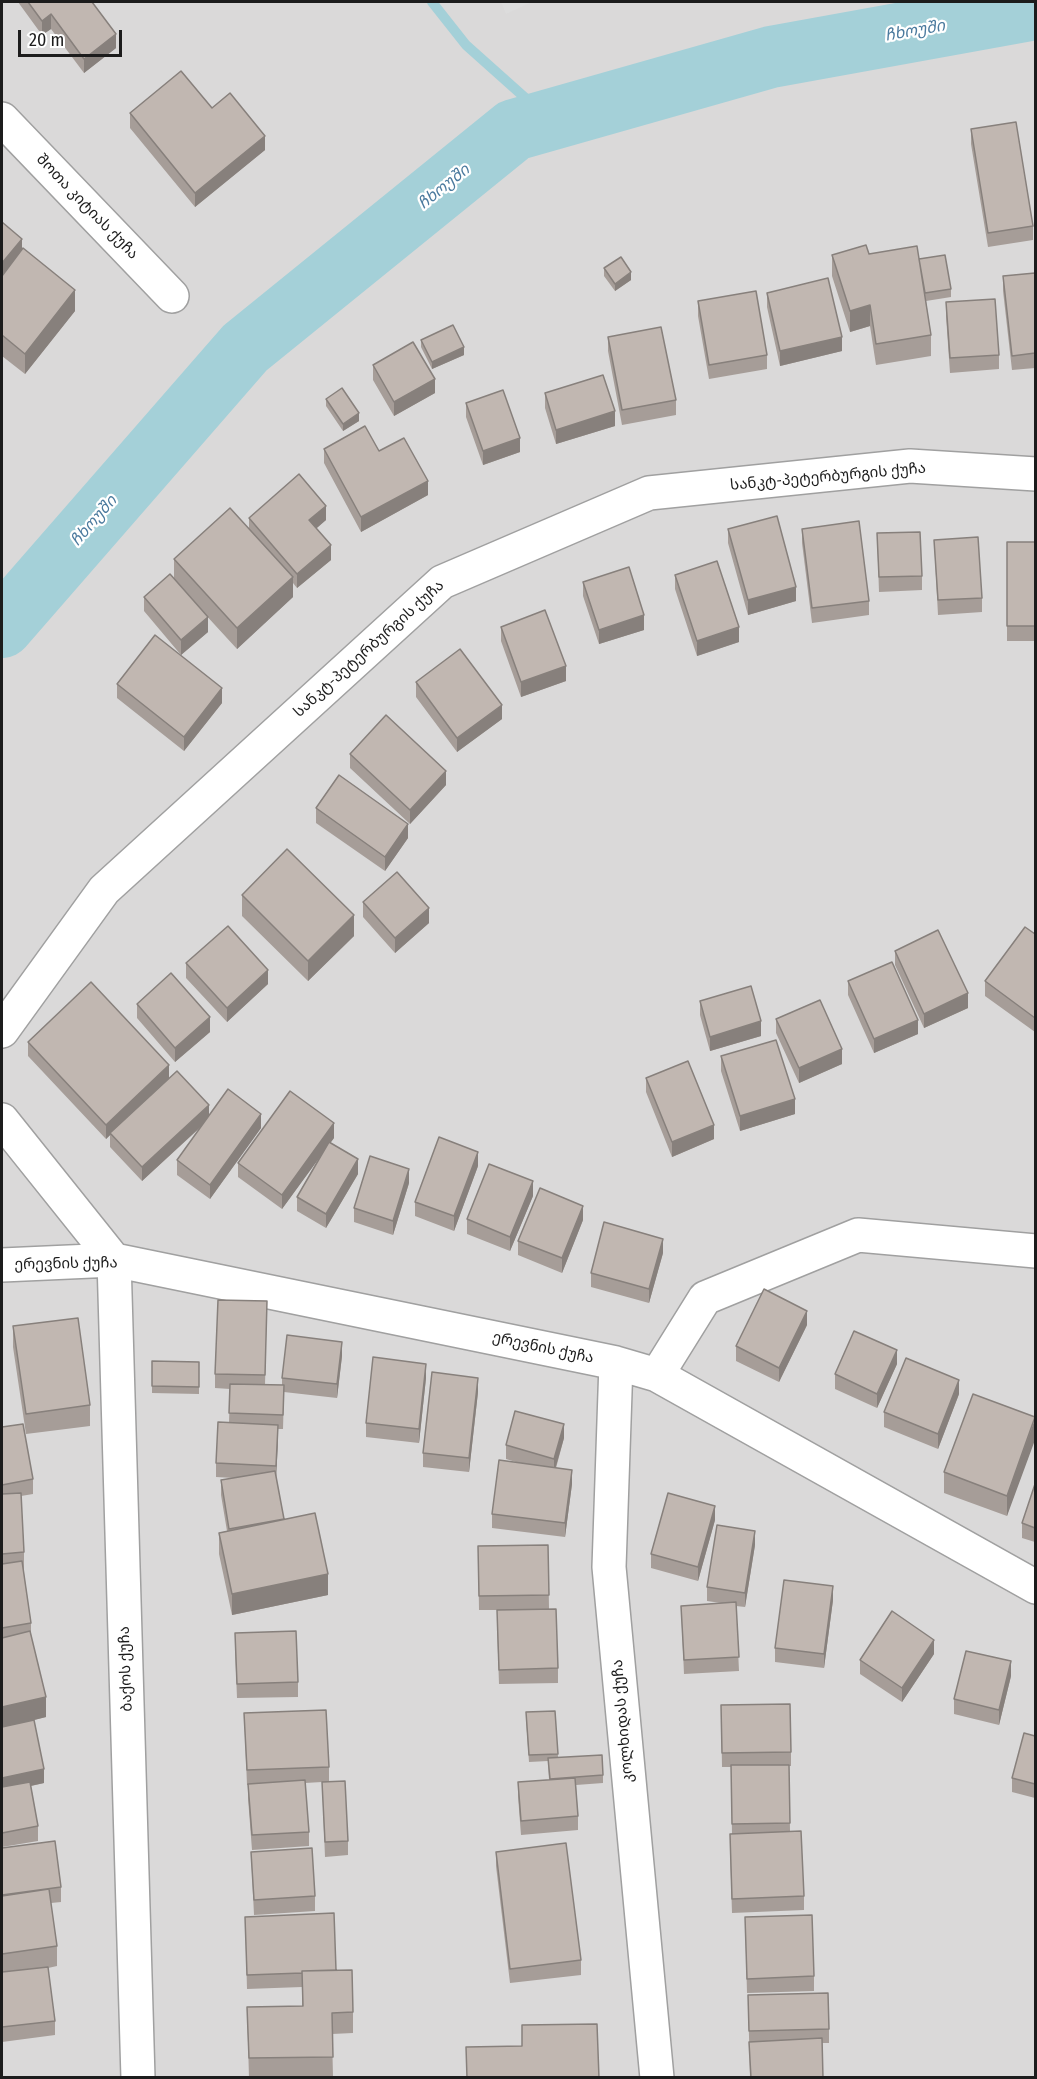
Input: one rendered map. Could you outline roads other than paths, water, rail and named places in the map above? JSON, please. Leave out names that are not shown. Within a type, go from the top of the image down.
[{"type":"street","name":"შოთა კიტიას ქუჩა","points":[[2,119],[172,296]]},
{"type":"street","name":"სანკტ-პეტერბურგის ქუჩა","points":[[2,1031],[104,890],[442,582],[649,493],[910,466],[1035,474]]},
{"type":"street","points":[[2,1120],[114,1260]]},
{"type":"street","points":[[657,1376],[705,1298],[858,1235],[1035,1251]]},
{"type":"street","name":"ერევნის ქუჩა","points":[[2,1265],[114,1260],[616,1363],[657,1376],[1035,1587]]},
{"type":"street","name":"ბაქოს ქუჩა","points":[[114,1260],[138,2078]]},
{"type":"street","name":"კოლხიდას ქუჩა","points":[[616,1363],[609,1567],[657,2078]]},
{"type":"waterway","points":[[432,2],[466,45],[550,120]]},
{"type":"waterway","name":"ჩხოუში","points":[[2,627],[245,348],[514,130],[771,57],[1036,9]]}]
